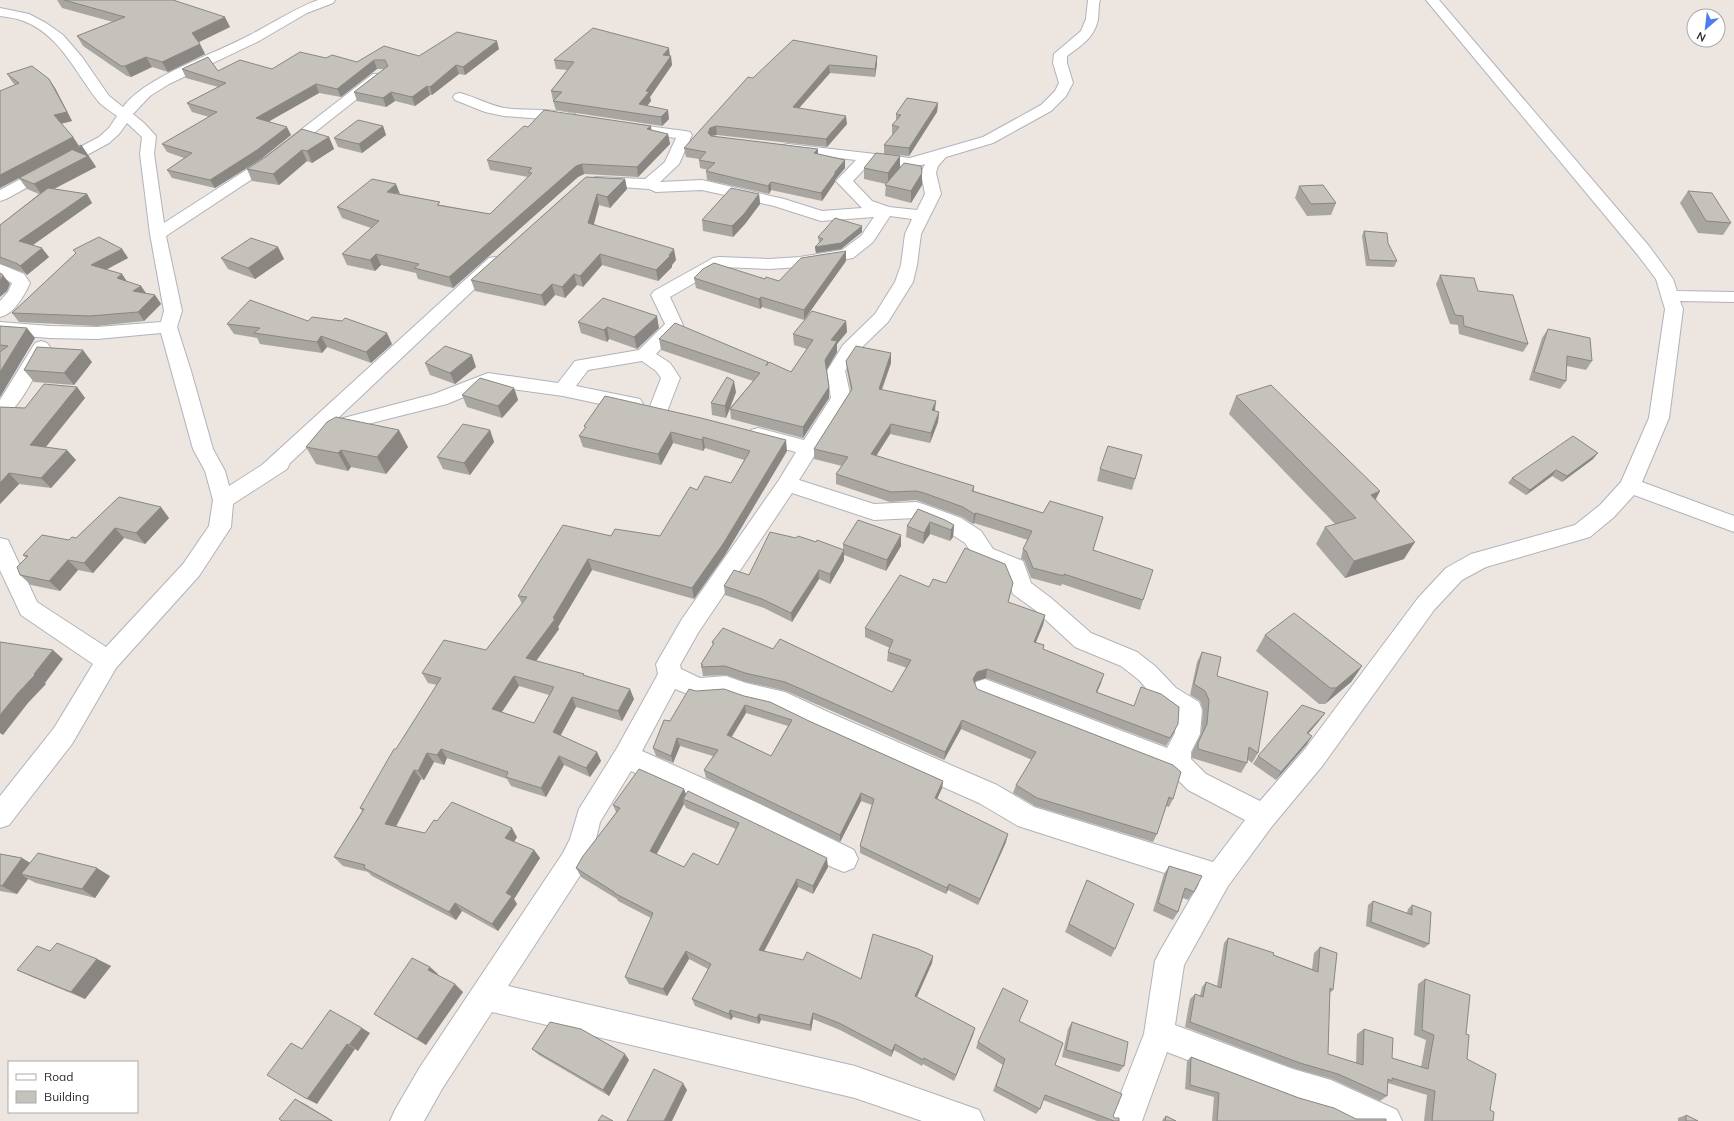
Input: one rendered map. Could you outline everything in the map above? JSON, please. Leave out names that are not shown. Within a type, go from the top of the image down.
[{"type":"street","points":[[0,196],[104,140],[114,131],[132,105],[145,93],[164,81],[254,38],[303,10],[329,0]]},
{"type":"street","points":[[772,146],[911,163],[940,156],[988,140],[1046,108],[1061,93],[1066,83],[1060,63],[1061,54],[1082,40],[1090,30],[1093,15],[1092,5],[1094,0]]},
{"type":"street","points":[[1126,1121],[1159,1034],[1170,961],[1218,877],[1264,816],[1314,757],[1426,604],[1454,574],[1479,560],[1582,531],[1607,511],[1630,486],[1659,418],[1674,309],[1664,279],[1643,250],[1432,0]]},
{"type":"street","points":[[0,816],[63,736],[108,661],[191,570],[220,527],[223,500],[215,471],[203,449],[182,371],[168,327],[172,311],[158,234],[147,154],[148,136],[139,126],[125,116],[118,94],[77,60],[58,38],[42,26],[25,17],[5,16]]},
{"type":"street","points":[[158,234],[267,163],[383,73]]},
{"type":"street","points":[[118,94],[164,81]]},
{"type":"street","points":[[460,97],[471,100],[480,106],[496,110],[567,116],[581,119]]},
{"type":"street","points":[[579,186],[584,181],[649,184],[671,164],[684,135],[617,126]]},
{"type":"street","points":[[406,1121],[431,1078],[573,862],[588,818],[626,756],[670,675],[668,664],[690,626],[787,484],[794,470],[841,398],[836,371],[849,349],[882,318],[904,282],[909,265],[913,234],[933,194],[927,175],[932,164],[940,156]]},
{"type":"street","points":[[867,157],[844,180],[866,204],[886,212]]},
{"type":"street","points":[[656,187],[702,185],[778,202],[821,216],[886,212],[922,216]]},
{"type":"street","points":[[563,390],[582,365],[645,355],[674,325],[660,295],[719,262],[769,264],[800,262],[847,254],[867,239],[886,212]]},
{"type":"street","points":[[268,472],[418,331],[506,252]]},
{"type":"street","points":[[0,269],[18,278],[21,284],[16,294],[0,312]]},
{"type":"street","points":[[1670,296],[1734,297]]},
{"type":"street","points":[[0,328],[50,332],[97,332],[168,327]]},
{"type":"street","points":[[0,412],[11,400],[50,332]]},
{"type":"street","points":[[223,500],[346,423],[440,399],[488,379],[563,390],[666,411],[671,378],[663,368],[645,355]]},
{"type":"street","points":[[741,430],[809,448]]},
{"type":"street","points":[[787,484],[874,512],[916,510],[952,524],[973,537],[985,555],[1015,567],[1021,588],[1043,604],[1083,640],[1129,659],[1148,673],[1167,695],[1190,710],[1187,734],[1178,752],[1179,764]]},
{"type":"street","points":[[1630,486],[1734,524]]},
{"type":"street","points":[[0,546],[29,608],[108,661]]},
{"type":"street","points":[[670,675],[680,681],[698,688],[726,686],[746,693],[776,699],[819,720],[988,794],[1027,817],[1218,877]]},
{"type":"street","points":[[985,689],[1179,764],[1197,782],[1264,816]]},
{"type":"street","points":[[626,756],[749,812],[844,859]]},
{"type":"street","points":[[486,996],[855,1082],[968,1121]]},
{"type":"street","points":[[1159,1034],[1293,1085],[1331,1096],[1386,1121]]},
{"type":"building","points":[[64,0],[173,0],[225,17],[192,33],[200,44],[162,62],[146,57],[125,66],[121,66],[77,36],[125,17]]},
{"type":"building","points":[[593,28],[669,48],[663,55],[671,56],[646,91],[649,92],[639,104],[668,110],[661,117],[553,101],[562,92],[551,91],[574,62],[554,60]]},
{"type":"building","points":[[457,32],[497,41],[463,67],[456,65],[430,87],[427,86],[412,97],[391,92],[383,98],[354,92],[388,66],[385,60],[374,60],[337,89],[316,84],[256,118],[287,127],[257,150],[210,180],[167,170],[192,153],[162,144],[217,112],[187,103],[226,83],[182,69],[208,57],[218,71],[240,60],[272,69],[300,52],[326,58],[332,55],[357,62],[384,46],[419,56]]},
{"type":"building","points":[[793,40],[877,56],[875,69],[829,65],[793,107],[846,116],[826,139],[716,126],[710,128],[708,133],[711,136],[818,149],[814,153],[845,160],[821,193],[771,182],[768,186],[706,171],[715,163],[699,160],[706,152],[684,148],[748,77],[753,78]]},
{"type":"building","points":[[32,66],[49,79],[67,112],[54,115],[73,137],[0,175],[0,91],[19,83],[7,74]]},
{"type":"building","points":[[907,98],[938,103],[909,148],[884,145],[899,127],[892,125],[901,115],[896,114]]},
{"type":"building","points":[[544,110],[651,126],[647,129],[668,134],[637,167],[582,164],[576,166],[449,277],[414,268],[419,264],[376,254],[370,260],[342,254],[379,221],[337,207],[372,179],[396,184],[387,192],[440,202],[437,205],[490,214],[532,173],[528,172],[532,168],[487,160],[524,126],[528,127]]},
{"type":"building","points":[[358,120],[383,126],[359,144],[334,138]]},
{"type":"building","points":[[302,129],[329,137],[307,151],[302,150],[273,174],[247,169],[267,156]]},
{"type":"building","points":[[81,145],[82,146],[73,150],[88,156],[34,184],[19,178]]},
{"type":"building","points":[[876,153],[900,156],[888,173],[864,168]]},
{"type":"building","points":[[904,163],[921,166],[922,173],[911,191],[885,185]]},
{"type":"building","points":[[586,177],[625,179],[607,197],[597,194],[588,223],[674,249],[669,255],[670,256],[656,270],[600,254],[580,276],[574,274],[562,287],[552,284],[541,295],[471,280]]},
{"type":"building","points":[[1323,185],[1336,203],[1311,204],[1299,186]]},
{"type":"building","points":[[48,188],[87,194],[19,241],[42,248],[20,266],[0,257],[0,225]]},
{"type":"building","points":[[731,188],[759,194],[744,214],[732,226],[702,220]]},
{"type":"building","points":[[1688,191],[1712,193],[1731,223],[1706,221]]},
{"type":"building","points":[[835,218],[862,226],[841,243],[815,247],[823,239],[818,237]]},
{"type":"building","points":[[1364,231],[1387,233],[1388,243],[1397,261],[1369,260]]},
{"type":"building","points":[[99,237],[122,249],[91,265],[122,274],[117,278],[141,286],[133,291],[155,295],[138,312],[90,316],[12,313],[76,253],[73,250]]},
{"type":"building","points":[[251,238],[278,247],[248,268],[221,258]]},
{"type":"building","points":[[846,251],[804,310],[761,297],[759,299],[694,278],[703,269],[714,263],[765,279],[766,277],[779,281],[801,258]]},
{"type":"building","points":[[0,273],[3,275],[0,281]]},
{"type":"building","points":[[1440,275],[1474,278],[1478,291],[1513,295],[1528,344],[1464,326],[1463,316],[1455,315]]},
{"type":"building","points":[[603,298],[657,316],[634,337],[607,327],[604,330],[578,322]]},
{"type":"building","points":[[250,300],[308,321],[312,317],[342,321],[345,318],[387,333],[366,352],[321,336],[317,342],[254,333],[260,328],[227,324]]},
{"type":"building","points":[[812,311],[846,321],[831,340],[837,341],[825,360],[829,387],[803,427],[730,409],[760,373],[659,339],[675,323],[768,362],[766,366],[769,362],[791,372],[813,340],[793,334]]},
{"type":"building","points":[[0,326],[27,328],[0,372],[0,352],[8,346],[0,345]]},
{"type":"building","points":[[1548,329],[1590,338],[1592,361],[1567,356],[1566,381],[1534,372]]},
{"type":"building","points":[[445,346],[472,355],[450,373],[425,363]]},
{"type":"building","points":[[856,346],[891,353],[879,389],[936,401],[932,410],[939,412],[931,433],[891,424],[871,454],[974,486],[972,491],[1043,513],[1050,501],[1103,517],[1093,550],[1153,570],[1143,600],[1064,574],[1064,576],[1033,568],[1026,551],[1023,549],[1032,531],[976,513],[974,514],[963,507],[924,493],[916,491],[891,492],[836,474],[848,457],[814,449],[852,389],[846,361]]},
{"type":"building","points":[[37,347],[83,350],[64,373],[24,370]]},
{"type":"building","points":[[727,377],[734,381],[725,406],[711,403]]},
{"type":"building","points":[[480,378],[514,388],[498,406],[462,395]]},
{"type":"building","points":[[44,384],[77,387],[30,445],[67,450],[41,478],[9,473],[0,483],[0,407],[25,408]]},
{"type":"building","points":[[1271,385],[1380,491],[1371,495],[1415,542],[1354,561],[1325,527],[1356,518],[1236,396]]},
{"type":"building","points":[[605,396],[701,418],[786,440],[723,544],[692,588],[588,559],[553,618],[555,619],[526,658],[584,674],[583,675],[630,689],[618,711],[572,697],[553,732],[597,752],[586,768],[559,756],[541,788],[506,777],[508,772],[441,749],[437,755],[427,753],[418,771],[414,770],[385,824],[425,833],[434,820],[437,821],[452,802],[512,828],[505,838],[534,850],[506,893],[512,896],[492,924],[455,903],[449,912],[364,868],[365,865],[334,857],[364,809],[360,808],[394,749],[396,749],[441,678],[422,673],[444,640],[486,650],[527,597],[518,596],[563,525],[611,536],[615,529],[660,536],[690,487],[697,490],[705,476],[731,483],[750,451],[703,437],[702,440],[671,432],[658,454],[579,436],[586,427],[584,426]],"holes":[[[514,676],[554,687],[534,723],[492,709]]]},
{"type":"building","points":[[336,417],[399,430],[377,457],[341,450],[338,453],[306,447],[327,422]]},
{"type":"building","points":[[463,424],[490,430],[464,463],[437,457]]},
{"type":"building","points":[[1573,436],[1598,453],[1567,476],[1556,470],[1530,490],[1512,478]]},
{"type":"building","points":[[1108,446],[1142,455],[1135,479],[1100,469]]},
{"type":"building","points":[[119,497],[161,507],[136,533],[115,528],[84,563],[68,560],[49,581],[20,575],[17,567],[28,556],[23,555],[42,535],[69,540],[72,537],[76,538]]},
{"type":"building","points":[[918,509],[954,525],[951,530],[930,522],[924,533],[907,526]]},
{"type":"building","points":[[858,520],[901,535],[887,560],[843,544]]},
{"type":"building","points":[[770,532],[796,538],[798,536],[816,542],[817,540],[844,550],[830,574],[819,570],[791,613],[762,599],[724,586],[734,570],[749,575]]},
{"type":"building","points":[[965,548],[1005,564],[1013,583],[1008,602],[1045,615],[1034,642],[1044,645],[1043,649],[1104,674],[1096,692],[1134,706],[1141,687],[1161,694],[1179,707],[1178,724],[1170,738],[987,669],[977,672],[973,679],[977,689],[1173,765],[1181,772],[1173,799],[1169,797],[1157,834],[1037,798],[1016,785],[1036,752],[962,720],[945,752],[785,682],[745,673],[725,666],[701,667],[703,665],[701,664],[714,643],[712,642],[723,628],[773,649],[780,639],[892,692],[911,660],[888,652],[893,640],[865,628],[900,575],[929,587],[933,579],[946,583]]},
{"type":"building","points":[[1294,613],[1362,666],[1336,688],[1330,688],[1265,635]]},
{"type":"building","points":[[0,642],[53,650],[34,674],[35,675],[0,715]]},
{"type":"building","points":[[1202,652],[1221,657],[1217,676],[1268,692],[1258,753],[1249,747],[1247,763],[1198,749],[1198,743],[1207,724],[1209,700],[1205,691],[1194,684]]},
{"type":"building","points":[[689,689],[696,691],[724,689],[744,696],[770,702],[943,781],[935,798],[1008,834],[980,899],[949,884],[947,888],[860,846],[874,799],[861,793],[840,835],[704,770],[718,750],[677,738],[671,756],[653,748],[664,720],[670,721]],"holes":[[[745,705],[792,720],[771,756],[727,735]]]},
{"type":"building","points":[[1302,705],[1325,713],[1307,733],[1312,736],[1281,772],[1258,756]]},
{"type":"building","points":[[639,769],[684,789],[650,851],[684,867],[693,853],[718,865],[739,823],[683,799],[688,791],[827,858],[813,886],[797,879],[759,950],[803,960],[807,952],[861,979],[873,934],[918,949],[933,956],[915,996],[975,1028],[956,1075],[924,1058],[923,1060],[895,1044],[892,1051],[839,1023],[813,1013],[810,1025],[759,1014],[757,1018],[730,1010],[729,1014],[692,999],[711,964],[686,951],[663,989],[625,977],[653,913],[614,893],[576,868],[583,856],[620,808],[613,805]]},
{"type":"building","points":[[38,853],[97,868],[82,889],[21,874]]},
{"type":"building","points":[[0,854],[22,858],[2,886],[0,885]]},
{"type":"building","points":[[1169,866],[1202,876],[1194,892],[1185,888],[1178,912],[1158,903]]},
{"type":"building","points":[[1087,880],[1134,904],[1115,949],[1069,924]]},
{"type":"building","points":[[1373,901],[1412,915],[1412,905],[1431,912],[1429,944],[1371,922]]},
{"type":"building","points":[[1228,938],[1274,953],[1273,955],[1318,972],[1320,947],[1337,953],[1333,990],[1330,988],[1328,1054],[1363,1065],[1364,1029],[1393,1038],[1392,1058],[1428,1069],[1434,1035],[1422,1030],[1425,979],[1470,995],[1466,1034],[1469,1035],[1467,1059],[1496,1074],[1490,1110],[1494,1112],[1493,1121],[1432,1121],[1435,1091],[1392,1078],[1392,1081],[1388,1079],[1387,1096],[1338,1074],[1300,1063],[1190,1022],[1195,994],[1203,997],[1206,982],[1221,988]]},
{"type":"building","points":[[57,943],[97,959],[71,992],[17,970],[37,946],[50,951]]},
{"type":"building","points":[[412,958],[430,967],[428,970],[455,984],[417,1039],[374,1014]]},
{"type":"building","points":[[1003,988],[1028,1001],[1019,1021],[1063,1043],[1055,1065],[1122,1094],[1113,1116],[1115,1118],[1119,1118],[1119,1121],[1114,1121],[1045,1095],[1040,1109],[996,1086],[1005,1059],[978,1042]]},
{"type":"building","points":[[330,1010],[362,1028],[349,1045],[347,1044],[307,1099],[267,1075],[291,1043],[302,1049]]},
{"type":"building","points":[[550,1022],[581,1029],[625,1054],[603,1090],[532,1049]]},
{"type":"building","points":[[1072,1022],[1128,1042],[1124,1066],[1066,1050]]},
{"type":"building","points":[[1191,1057],[1299,1098],[1334,1108],[1356,1119],[1386,1119],[1386,1121],[1217,1121],[1219,1093],[1190,1085]]},
{"type":"building","points":[[654,1069],[683,1083],[664,1121],[627,1121]]},
{"type":"building","points":[[295,1099],[332,1121],[282,1121],[279,1119]]},
{"type":"building","points":[[602,1115],[613,1121],[598,1121]]},
{"type":"building","points":[[1686,1115],[1698,1121],[1686,1121]]},
{"type":"building","points":[[1166,1116],[1176,1121],[1165,1121]]}]
